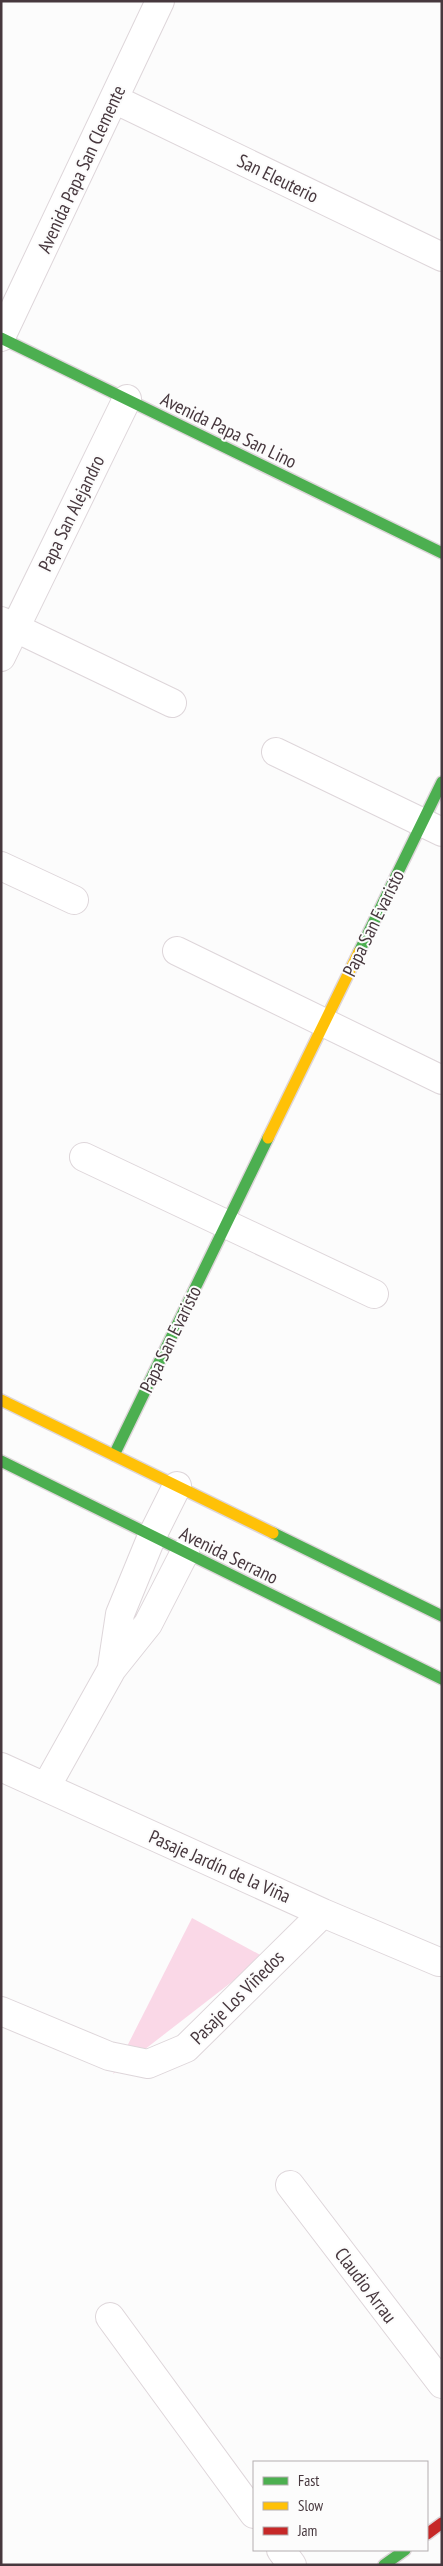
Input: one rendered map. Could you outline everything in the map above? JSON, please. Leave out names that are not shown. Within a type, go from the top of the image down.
[{"type":"street","name":"Avenida Papa San Clemente","points":[[1,337],[160,1]]},
{"type":"street","name":"San Eleuterio","points":[[114,99],[442,257]]},
{"type":"street","name":"Avenida Papa San Lino","points":[[1,337],[442,553]]},
{"type":"street","name":"Papa San Alejandro","points":[[1,657],[8,624],[127,399]]},
{"type":"street","points":[[8,624],[172,703]]},
{"type":"street","points":[[276,752],[432,828]]},
{"type":"street","name":"Papa San Evaristo","points":[[114,1455],[324,1023],[432,828],[442,782]]},
{"type":"street","points":[[1,866],[74,900]]},
{"type":"street","points":[[177,951],[442,1080]]},
{"type":"street","points":[[84,1157],[374,1294]]},
{"type":"street","name":"Avenida Serrano","points":[[1,1400],[442,1616]]},
{"type":"street","name":"Avenida Serrano","points":[[1,1461],[442,1679]]},
{"type":"street","points":[[112,1669],[120,1614],[152,1536],[177,1486]]},
{"type":"street","points":[[46,1787],[112,1669],[148,1624],[184,1552]]},
{"type":"street","name":"Pasaje Jardín de la Viña","points":[[1,1767],[323,1913],[439,1962]]},
{"type":"street","name":"Pasaje Los Viñedos","points":[[1,2011],[109,2056],[148,2064],[186,2048],[323,1913]]},
{"type":"street","name":"Claudio Arrau","points":[[290,2186],[442,2384]]},
{"type":"street","points":[[110,2317],[253,2513]]},
{"type":"street","points":[[428,2533],[442,2523]]},
{"type":"street","points":[[282,2551],[292,2565]]},
{"type":"street","points":[[384,2565],[404,2551]]},
{"type":"shaded area","points":[[192,1918],[264,1957],[113,2074]]},
{"type":"traffic: fast","points":[[1,338],[442,553]]},
{"type":"traffic: fast","points":[[359,952],[442,782]]},
{"type":"traffic: fast","points":[[114,1455],[268,1138]]},
{"type":"traffic: fast","points":[[1,1461],[442,1679]]},
{"type":"traffic: fast","points":[[273,1533],[442,1616]]},
{"type":"traffic: fast","points":[[384,2565],[404,2551]]},
{"type":"traffic: slow","points":[[268,1138],[359,952]]},
{"type":"traffic: slow","points":[[1,1400],[273,1533]]},
{"type":"traffic: jam","points":[[428,2533],[442,2523]]}]
